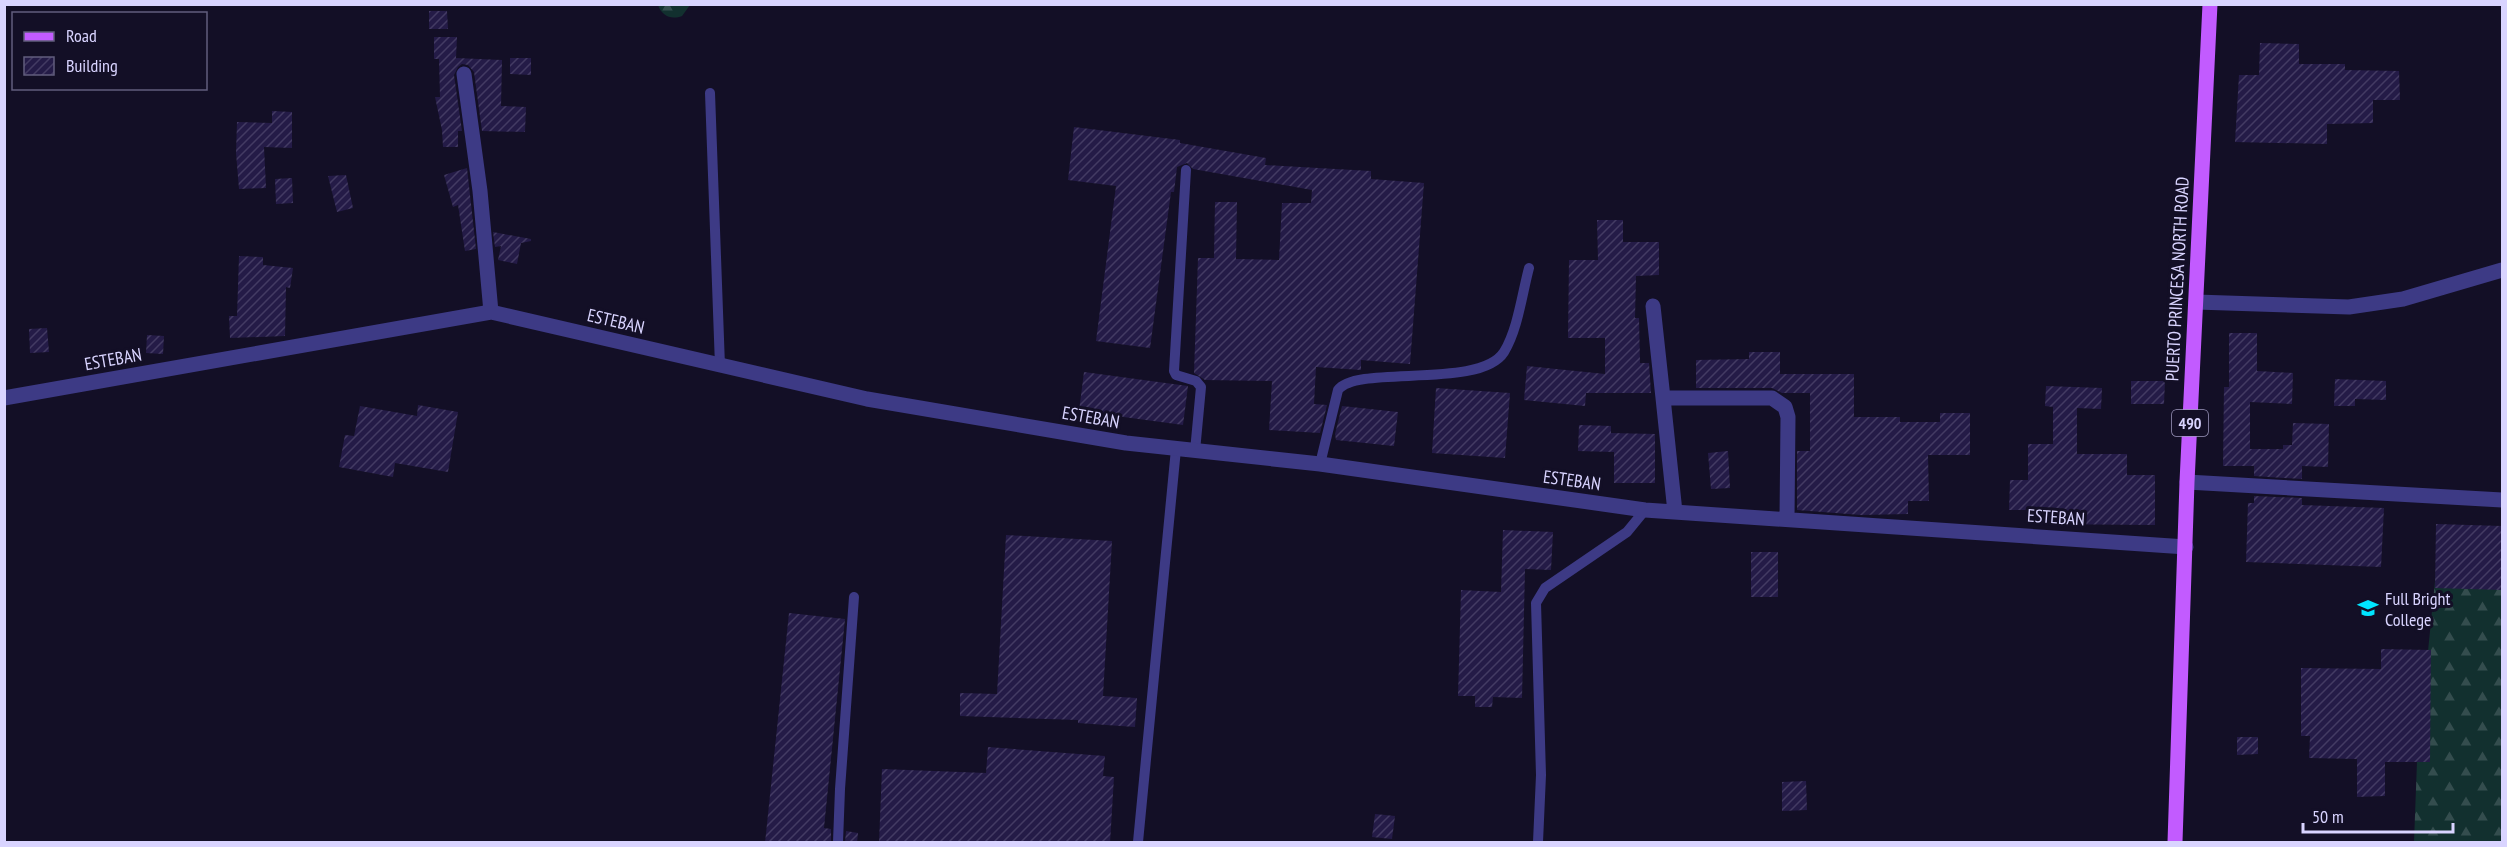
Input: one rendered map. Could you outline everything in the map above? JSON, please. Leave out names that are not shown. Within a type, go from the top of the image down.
[{"type":"main road","name":"PUERTO PRINCESA NORTH ROAD","points":[[2175,843],[2187,482],[2210,4]]},
{"type":"street","points":[[464,74],[491,312]]},
{"type":"street","points":[[2196,302],[2349,307],[2403,299],[2502,270]]},
{"type":"street","points":[[1653,306],[1676,512]]},
{"type":"street","name":"ESTEBAN","points":[[4,398],[491,312],[867,399],[1176,449],[1320,464],[1645,510],[2186,546]]},
{"type":"street","points":[[1663,398],[1772,398],[1785,407],[1788,417],[1787,519]]},
{"type":"street","points":[[2187,482],[2502,500]]},
{"type":"lane","points":[[711,93],[720,366]]},
{"type":"lane","points":[[1186,170],[1174,371],[1176,375],[1197,381],[1201,387],[1195,451]]},
{"type":"lane","points":[[1320,464],[1341,385],[1352,380],[1416,377],[1484,368],[1495,362],[1509,342],[1528,268]]},
{"type":"lane","points":[[1138,843],[1176,449]]},
{"type":"lane","points":[[1538,843],[1541,775],[1536,603],[1545,588],[1627,532],[1645,510]]},
{"type":"lane","points":[[838,843],[854,597]]},
{"type":"green space","points":[[658,4],[690,5],[682,16],[674,18],[664,14]]},
{"type":"green space","points":[[2502,570],[2502,842],[2414,842],[2417,762],[2436,571]]},
{"type":"building","points":[[429,11],[447,11],[448,29],[429,29]]},
{"type":"building","points":[[434,37],[457,37],[456,58],[502,60],[501,106],[526,107],[525,132],[482,131],[474,72],[468,65],[462,64],[454,75],[462,131],[458,131],[458,147],[443,147],[435,97],[440,97],[439,59],[434,59]]},
{"type":"building","points":[[2260,43],[2299,44],[2299,64],[2345,64],[2345,70],[2399,71],[2400,100],[2373,100],[2373,123],[2327,124],[2327,144],[2235,142],[2239,75],[2259,75]]},
{"type":"building","points":[[510,58],[531,58],[531,75],[510,74]]},
{"type":"building","points":[[272,111],[292,112],[292,148],[264,147],[266,188],[239,189],[236,153],[237,122],[272,123]]},
{"type":"building","points":[[1074,127],[1180,140],[1180,143],[1266,158],[1265,165],[1371,171],[1371,179],[1424,183],[1410,364],[1361,360],[1361,370],[1316,367],[1314,404],[1327,405],[1320,433],[1269,430],[1272,381],[1205,380],[1194,373],[1198,258],[1214,258],[1215,202],[1237,202],[1236,259],[1279,260],[1282,203],[1311,203],[1312,190],[1193,169],[1187,163],[1177,167],[1174,192],[1171,192],[1150,348],[1096,341],[1116,186],[1068,180]]},
{"type":"building","points":[[467,168],[476,249],[465,251],[458,205],[453,207],[444,175]]},
{"type":"building","points":[[346,175],[353,208],[337,212],[328,176]]},
{"type":"building","points":[[292,178],[293,203],[276,204],[275,179]]},
{"type":"building","points":[[1597,220],[1623,220],[1623,242],[1659,242],[1659,275],[1636,276],[1635,318],[1639,318],[1640,363],[1649,363],[1651,393],[1586,393],[1585,406],[1524,400],[1527,366],[1605,374],[1605,338],[1568,338],[1569,260],[1598,260]]},
{"type":"building","points":[[493,232],[531,239],[531,241],[521,243],[517,264],[498,260],[501,246],[495,247]]},
{"type":"building","points":[[239,256],[263,257],[263,265],[293,268],[290,288],[286,287],[285,336],[230,338],[229,316],[237,316]]},
{"type":"building","points":[[47,328],[49,352],[30,353],[29,329]]},
{"type":"building","points":[[2229,333],[2257,333],[2257,371],[2293,373],[2292,404],[2250,402],[2250,449],[2283,449],[2283,445],[2292,445],[2293,423],[2329,424],[2328,467],[2302,466],[2302,479],[2254,476],[2254,466],[2223,466],[2224,387],[2229,387]]},
{"type":"building","points":[[147,335],[164,336],[163,354],[146,353]]},
{"type":"building","points":[[1749,352],[1780,352],[1780,374],[1854,374],[1854,417],[1900,417],[1900,422],[1940,422],[1940,413],[1970,413],[1970,455],[1928,455],[1929,501],[1908,501],[1908,514],[1861,515],[1797,510],[1797,451],[1810,451],[1810,393],[1782,393],[1772,388],[1696,388],[1696,360],[1749,359]]},
{"type":"building","points":[[1084,372],[1188,386],[1183,425],[1079,411]]},
{"type":"building","points":[[2335,379],[2386,381],[2386,400],[2355,399],[2355,406],[2334,406]]},
{"type":"building","points":[[2131,381],[2165,381],[2164,404],[2131,404]]},
{"type":"building","points":[[2046,386],[2102,388],[2101,409],[2077,408],[2077,454],[2127,454],[2127,475],[2155,475],[2155,525],[2028,524],[2029,510],[2009,510],[2010,480],[2028,480],[2028,444],[2053,444],[2053,407],[2045,406]]},
{"type":"building","points":[[1436,388],[1510,393],[1505,458],[1432,453]]},
{"type":"building","points":[[418,405],[458,412],[448,472],[395,463],[393,477],[339,467],[345,435],[354,436],[360,406],[417,416]]},
{"type":"building","points":[[1342,406],[1398,412],[1394,446],[1336,440],[1335,434]]},
{"type":"building","points":[[1579,425],[1611,426],[1611,433],[1655,434],[1655,483],[1614,483],[1614,452],[1578,451]]},
{"type":"building","points":[[1728,451],[1730,488],[1711,489],[1708,453]]},
{"type":"building","points":[[2254,496],[2302,498],[2302,505],[2384,508],[2381,567],[2246,562],[2248,503],[2254,503]]},
{"type":"building","points":[[2436,524],[2502,526],[2502,590],[2435,588]]},
{"type":"building","points":[[1503,530],[1553,532],[1551,570],[1525,569],[1522,698],[1493,697],[1492,707],[1475,707],[1475,696],[1458,696],[1461,590],[1501,592]]},
{"type":"building","points":[[1006,535],[1112,541],[1103,696],[1137,698],[1135,727],[1078,723],[1078,720],[960,716],[960,693],[997,694]]},
{"type":"building","points":[[1751,552],[1778,552],[1778,597],[1751,597]]},
{"type":"building","points":[[789,613],[845,619],[824,828],[831,829],[831,843],[765,843]]},
{"type":"building","points":[[2381,649],[2431,650],[2430,762],[2385,762],[2385,796],[2357,797],[2357,759],[2309,758],[2310,736],[2301,736],[2301,668],[2381,669]]},
{"type":"building","points":[[2237,737],[2258,737],[2258,754],[2237,755]]},
{"type":"building","points":[[988,747],[1105,756],[1103,776],[1114,777],[1110,843],[879,843],[882,769],[986,773]]},
{"type":"building","points":[[1806,781],[1807,810],[1782,811],[1782,782]]},
{"type":"building","points":[[1375,814],[1395,816],[1392,839],[1372,837]]},
{"type":"building","points":[[846,831],[858,833],[857,843],[845,843]]},
{"type":"place","name":"Full Bright College","points":[[2368,608]]}]
